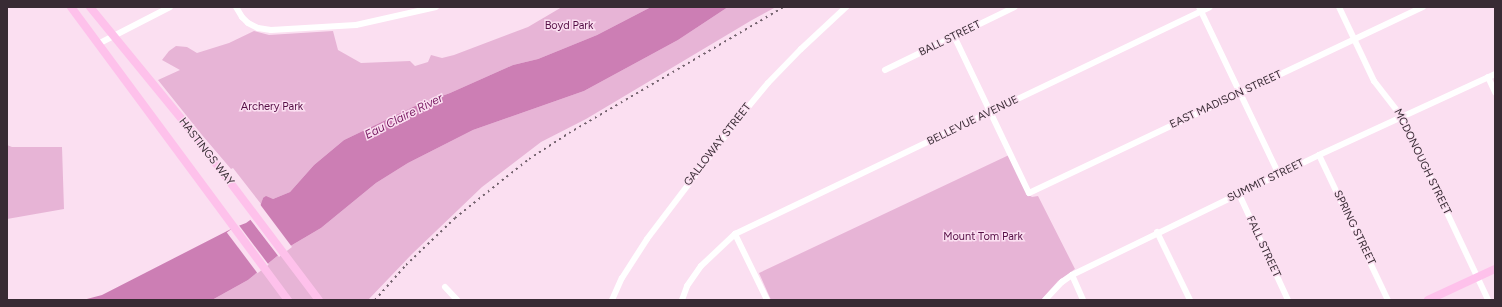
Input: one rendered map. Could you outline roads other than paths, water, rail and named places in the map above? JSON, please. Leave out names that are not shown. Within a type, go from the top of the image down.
[{"type":"main road","name":"HASTINGS WAY","points":[[71,7],[207,193],[288,300]]},
{"type":"main road","name":"HASTINGS WAY","points":[[90,7],[224,174],[319,300]]},
{"type":"main road","points":[[1428,300],[1495,269]]},
{"type":"street","points":[[98,44],[112,35],[170,7]]},
{"type":"street","points":[[236,7],[248,23],[265,29],[317,28],[356,25],[436,7]]},
{"type":"street","name":"GALLOWAY STREET","points":[[612,300],[622,278],[651,233],[739,118],[768,83],[801,49],[846,7]]},
{"type":"street","name":"BALL STREET","points":[[885,70],[1015,7]]},
{"type":"street","name":"BELLEVUE AVENUE","points":[[682,300],[686,286],[701,266],[735,234],[991,113],[1200,9],[1210,7]]},
{"type":"street","name":"MCDONOUGH STREET","points":[[1339,7],[1374,81],[1402,117],[1488,300]]},
{"type":"street","name":"EAST MADISON STREET","points":[[991,113],[1029,193],[1423,7]]},
{"type":"street","points":[[1200,9],[1279,174]]},
{"type":"street","points":[[954,36],[991,113]]},
{"type":"street","name":"SUMMIT STREET","points":[[1045,300],[1062,282],[1072,275],[1157,232],[1495,74]]},
{"type":"street","points":[[1488,78],[1495,92]]},
{"type":"street","name":"SPRING STREET","points":[[1319,155],[1388,300]]},
{"type":"street","name":"FALL STREET","points":[[1239,194],[1288,300]]},
{"type":"street","points":[[1157,232],[1190,300]]},
{"type":"street","points":[[735,234],[767,300]]},
{"type":"street","points":[[1072,275],[1083,300]]},
{"type":"street","points":[[445,287],[458,300]]},
{"type":"water","name":"Eau Claire River","points":[[651,7],[728,7],[678,40],[584,91],[473,130],[408,163],[376,183],[321,228],[287,248],[248,280],[212,300],[83,300],[102,295],[233,228],[246,223],[257,215],[263,198],[266,196],[273,199],[290,192],[314,165],[344,140],[415,106],[450,93],[513,65],[538,59],[597,35]]},
{"type":"railway","points":[[375,300],[406,265],[455,218],[529,159],[569,133],[784,7]]},
{"type":"park label","name":"Boyd Park","points":[[569,26]]},
{"type":"park label","name":"Archery Park","points":[[272,107]]},
{"type":"park label","name":"Mount Tom Park","points":[[983,237]]}]
